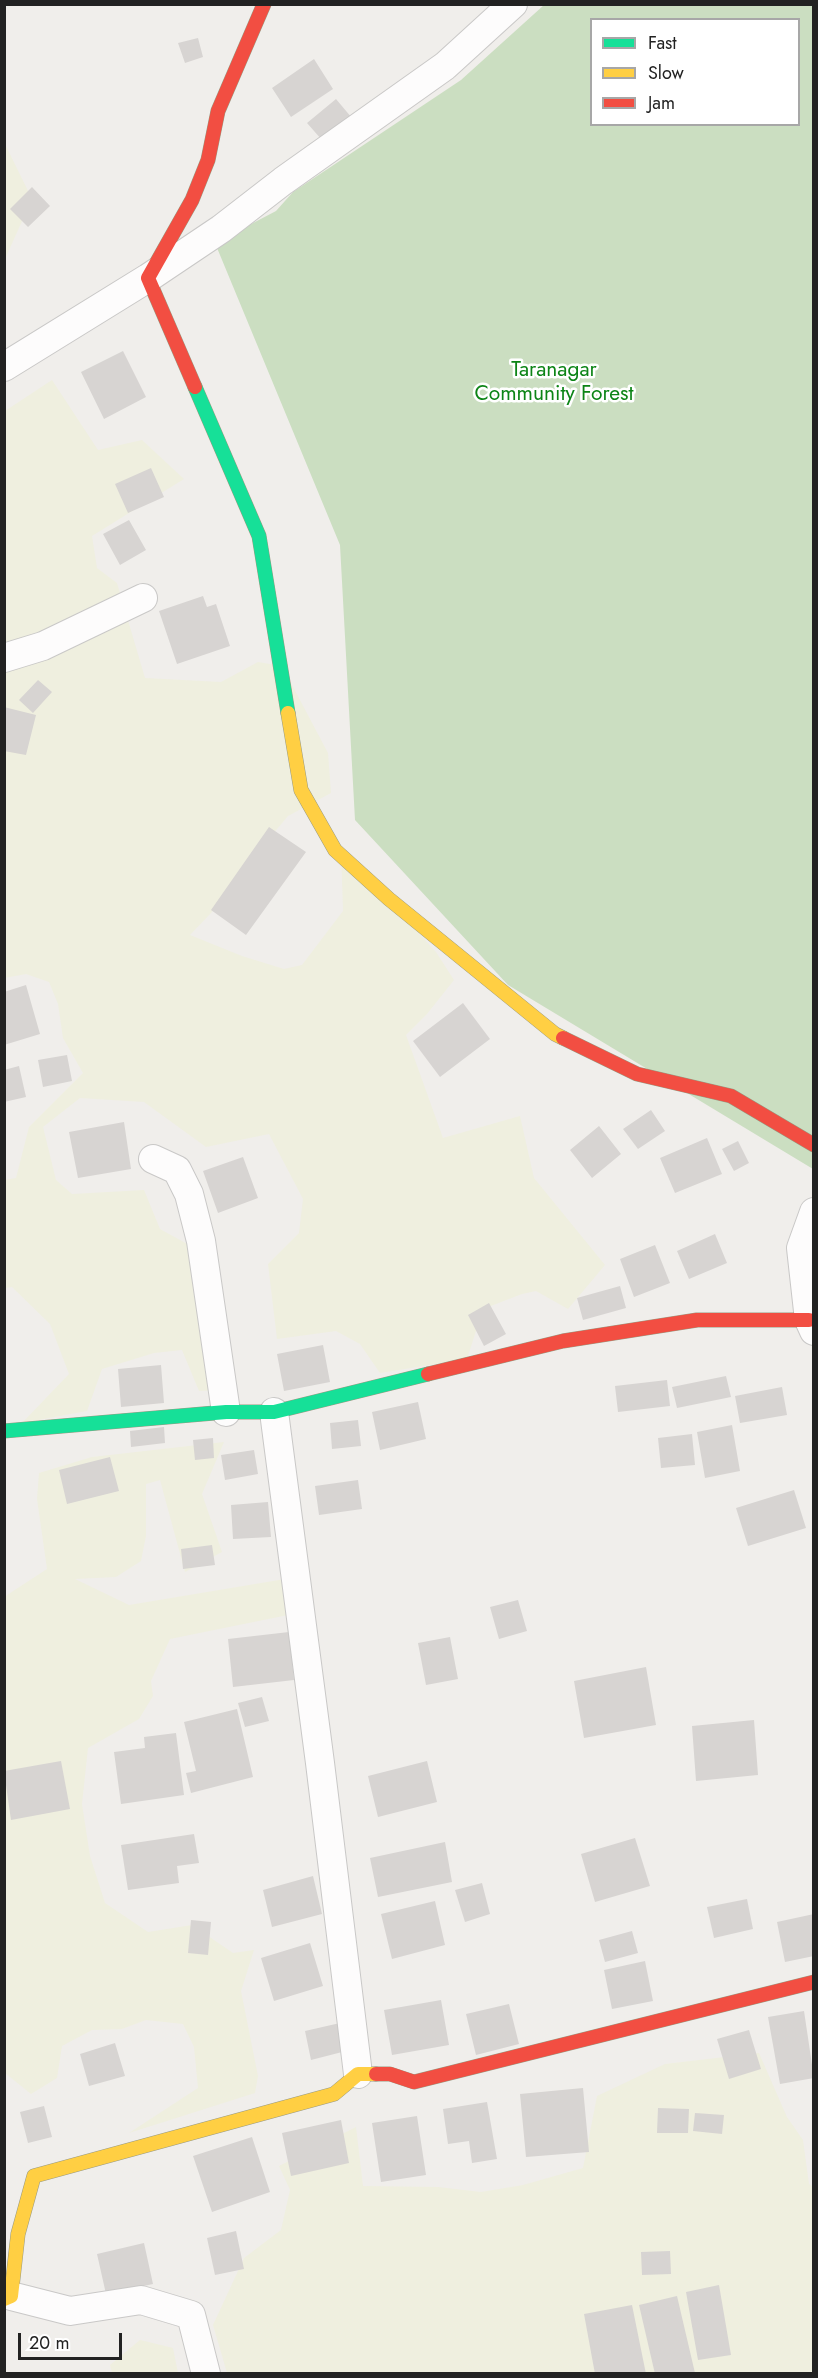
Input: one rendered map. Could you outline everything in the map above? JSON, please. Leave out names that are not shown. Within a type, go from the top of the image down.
[{"type":"street","points":[[148,278],[192,200],[208,160],[219,111],[264,4]]},
{"type":"street","points":[[4,367],[221,230],[283,181],[445,66],[513,4]]},
{"type":"street","points":[[148,278],[259,536],[301,790],[335,850],[389,899],[555,1035],[637,1074],[731,1096],[813,1145]]},
{"type":"street","points":[[4,658],[43,646],[143,598]]},
{"type":"street","points":[[153,1159],[177,1170],[189,1194],[201,1241],[226,1412]]},
{"type":"street","points":[[4,1431],[226,1412],[274,1412],[563,1341],[697,1320],[811,1325],[801,1248],[813,1212]]},
{"type":"street","points":[[274,1412],[358,2074]]},
{"type":"street","points":[[206,2373],[191,2315],[141,2300],[70,2311],[8,2298],[18,2234],[34,2176],[334,2094],[358,2074],[390,2074],[414,2082],[813,1982]]},
{"type":"green space","name":"Taranagar Community Forest","points":[[544,5],[813,5],[813,1169],[508,985],[355,820],[340,545],[215,243],[276,211],[293,192],[461,80]]},
{"type":"green space","points":[[5,144],[32,199],[5,259]]},
{"type":"green space","points":[[52,380],[98,450],[142,440],[184,479],[92,536],[97,568],[117,583],[145,678],[221,682],[258,662],[282,666],[328,753],[331,793],[288,816],[261,848],[233,890],[190,935],[242,956],[284,969],[302,965],[343,911],[341,849],[436,952],[454,980],[427,1014],[406,1035],[443,1138],[520,1116],[534,1178],[605,1265],[568,1309],[536,1291],[483,1309],[467,1359],[380,1373],[360,1344],[336,1331],[277,1339],[268,1264],[299,1233],[303,1199],[269,1134],[206,1147],[144,1102],[80,1098],[43,1127],[56,1180],[72,1194],[144,1190],[160,1229],[191,1246],[221,1390],[199,1391],[182,1350],[154,1353],[102,1369],[87,1411],[22,1423],[69,1374],[50,1324],[12,1287],[5,1288],[5,1180],[16,1178],[29,1127],[83,1073],[63,1038],[58,1004],[49,982],[26,974],[4,978],[5,411]]},
{"type":"green space","points":[[224,1442],[202,1494],[222,1552],[185,1572],[160,1480],[146,1484],[146,1536],[141,1561],[116,1577],[75,1579],[129,1605],[285,1579],[293,1614],[170,1639],[151,1681],[153,1696],[139,1719],[88,1748],[82,1804],[90,1856],[105,1903],[148,1932],[192,1925],[233,1953],[254,1950],[241,1991],[258,2076],[255,2093],[129,2133],[198,2088],[194,2047],[183,2024],[146,2020],[122,2029],[92,2030],[62,2046],[57,2078],[31,2094],[5,2073],[4,1597],[47,1569],[37,1499],[39,1473],[92,1457]]},
{"type":"green space","points":[[759,2053],[787,2117],[803,2140],[809,2184],[814,2188],[813,2373],[227,2373],[213,2325],[244,2258],[281,2230],[290,2190],[279,2166],[356,2127],[363,2186],[438,2187],[481,2192],[523,2185],[583,2168],[597,2096],[665,2064]]},
{"type":"green space","points":[[140,2340],[173,2348],[178,2373],[112,2373],[110,2365]]},
{"type":"building","points":[[198,38],[203,57],[185,63],[178,43]]},
{"type":"building","points":[[314,59],[333,89],[291,117],[272,88]]},
{"type":"building","points":[[336,99],[357,124],[329,148],[307,123]]},
{"type":"building","points":[[32,187],[50,206],[28,227],[10,209]]},
{"type":"building","points":[[123,351],[146,397],[104,419],[81,372]]},
{"type":"building","points":[[151,468],[164,497],[128,513],[115,484]]},
{"type":"building","points":[[129,520],[146,550],[120,565],[103,534]]},
{"type":"building","points":[[203,596],[207,607],[216,604],[230,646],[177,664],[159,611]]},
{"type":"building","points":[[38,680],[52,692],[33,713],[19,700]]},
{"type":"building","points":[[4,707],[36,715],[26,755],[4,751]]},
{"type":"building","points":[[269,827],[306,852],[246,935],[211,910]]},
{"type":"building","points":[[26,985],[40,1034],[4,1045],[4,992]]},
{"type":"building","points":[[463,1003],[490,1039],[440,1077],[413,1041]]},
{"type":"building","points":[[67,1055],[72,1081],[43,1087],[38,1060]]},
{"type":"building","points":[[19,1066],[26,1097],[4,1102],[4,1070]]},
{"type":"building","points":[[651,1110],[665,1131],[638,1149],[623,1129]]},
{"type":"building","points":[[124,1122],[131,1169],[78,1178],[69,1132]]},
{"type":"building","points":[[599,1126],[621,1154],[592,1178],[570,1150]]},
{"type":"building","points":[[707,1138],[722,1174],[675,1193],[660,1158]]},
{"type":"building","points":[[738,1141],[749,1163],[734,1171],[722,1149]]},
{"type":"building","points":[[243,1157],[258,1198],[218,1213],[203,1171]]},
{"type":"building","points":[[715,1234],[727,1263],[689,1279],[677,1251]]},
{"type":"building","points":[[655,1245],[670,1283],[634,1297],[620,1259]]},
{"type":"building","points":[[620,1286],[626,1308],[583,1320],[577,1298]]},
{"type":"building","points":[[489,1303],[506,1334],[484,1346],[468,1315]]},
{"type":"building","points":[[323,1345],[330,1382],[284,1391],[277,1354]]},
{"type":"building","points":[[161,1365],[164,1403],[121,1407],[118,1369]]},
{"type":"building","points":[[726,1376],[731,1397],[677,1408],[672,1387]]},
{"type":"building","points":[[667,1380],[670,1406],[618,1412],[615,1386]]},
{"type":"building","points":[[782,1387],[787,1415],[740,1423],[735,1396]]},
{"type":"building","points":[[418,1402],[426,1439],[380,1450],[372,1412]]},
{"type":"building","points":[[358,1420],[361,1446],[332,1449],[330,1423]]},
{"type":"building","points":[[732,1425],[740,1471],[705,1478],[697,1432]]},
{"type":"building","points":[[164,1427],[165,1443],[131,1447],[130,1431]]},
{"type":"building","points":[[692,1434],[695,1465],[661,1468],[658,1438]]},
{"type":"building","points":[[213,1438],[214,1458],[195,1460],[193,1440]]},
{"type":"building","points":[[254,1450],[258,1474],[225,1480],[221,1455]]},
{"type":"building","points":[[110,1457],[119,1491],[67,1504],[59,1470]]},
{"type":"building","points":[[358,1480],[362,1509],[319,1515],[315,1486]]},
{"type":"building","points":[[794,1490],[806,1528],[748,1546],[736,1508]]},
{"type":"building","points":[[268,1502],[271,1537],[233,1539],[231,1505]]},
{"type":"building","points":[[212,1545],[215,1565],[183,1569],[181,1549]]},
{"type":"building","points":[[518,1600],[527,1631],[499,1639],[490,1607]]},
{"type":"building","points":[[289,1632],[294,1680],[233,1687],[228,1639]]},
{"type":"building","points":[[450,1637],[458,1679],[426,1685],[418,1643]]},
{"type":"building","points":[[646,1667],[656,1725],[584,1738],[574,1681]]},
{"type":"building","points":[[262,1697],[269,1721],[245,1727],[238,1703]]},
{"type":"building","points":[[237,1709],[253,1777],[191,1793],[186,1773],[196,1771],[184,1722]]},
{"type":"building","points":[[754,1720],[758,1775],[696,1781],[692,1726]]},
{"type":"building","points":[[176,1733],[184,1795],[121,1804],[114,1752],[145,1748],[144,1737]]},
{"type":"building","points":[[61,1761],[70,1809],[11,1820],[4,1771]]},
{"type":"building","points":[[427,1761],[437,1802],[378,1817],[368,1776]]},
{"type":"building","points":[[194,1834],[199,1863],[177,1866],[179,1883],[128,1890],[121,1845]]},
{"type":"building","points":[[635,1838],[650,1886],[595,1902],[581,1854]]},
{"type":"building","points":[[445,1842],[452,1882],[378,1897],[370,1858]]},
{"type":"building","points":[[313,1876],[322,1914],[272,1927],[263,1890]]},
{"type":"building","points":[[482,1883],[490,1914],[465,1922],[455,1890]]},
{"type":"building","points":[[747,1899],[753,1929],[714,1938],[707,1907]]},
{"type":"building","points":[[435,1901],[445,1945],[392,1959],[381,1914]]},
{"type":"building","points":[[814,1914],[814,1956],[785,1962],[777,1922]]},
{"type":"building","points":[[191,1920],[211,1922],[208,1955],[188,1953]]},
{"type":"building","points":[[632,1931],[638,1953],[605,1962],[599,1940]]},
{"type":"building","points":[[310,1943],[323,1986],[274,2001],[261,1958]]},
{"type":"building","points":[[645,1961],[653,2001],[612,2009],[604,1970]]},
{"type":"building","points":[[441,2000],[449,2045],[392,2055],[384,2010]]},
{"type":"building","points":[[509,2004],[519,2044],[476,2055],[466,2014]]},
{"type":"building","points":[[804,2011],[814,2078],[780,2084],[768,2017]]},
{"type":"building","points":[[340,2023],[346,2051],[311,2060],[305,2031]]},
{"type":"building","points":[[749,2030],[761,2069],[729,2079],[717,2039]]},
{"type":"building","points":[[115,2043],[125,2076],[89,2086],[80,2054]]},
{"type":"building","points":[[583,2088],[589,2152],[526,2157],[520,2094]]},
{"type":"building","points":[[487,2102],[497,2159],[472,2163],[469,2141],[448,2144],[443,2109]]},
{"type":"building","points":[[44,2106],[52,2137],[28,2143],[20,2112]]},
{"type":"building","points":[[658,2108],[689,2109],[688,2133],[657,2133]]},
{"type":"building","points":[[695,2113],[724,2115],[722,2134],[693,2131]]},
{"type":"building","points":[[417,2116],[426,2175],[381,2182],[372,2123]]},
{"type":"building","points":[[341,2120],[349,2163],[291,2176],[282,2133]]},
{"type":"building","points":[[252,2137],[270,2192],[212,2212],[193,2156]]},
{"type":"building","points":[[236,2231],[244,2269],[215,2275],[207,2238]]},
{"type":"building","points":[[144,2243],[153,2284],[106,2294],[97,2254]]},
{"type":"building","points":[[670,2251],[671,2274],[642,2275],[641,2252]]},
{"type":"building","points":[[719,2285],[731,2355],[698,2360],[686,2292]]},
{"type":"building","points":[[677,2296],[695,2373],[655,2374],[639,2305]]},
{"type":"building","points":[[632,2305],[646,2374],[595,2374],[584,2314]]},
{"type":"traffic: fast","points":[[195,387],[259,536],[288,713]]},
{"type":"traffic: fast","points":[[4,1431],[226,1412],[274,1412],[428,1374]]},
{"type":"traffic: slow","points":[[288,713],[301,790],[335,850],[389,899],[555,1034],[563,1038]]},
{"type":"traffic: slow","points":[[4,2299],[11,2296],[18,2234],[34,2176],[334,2094],[358,2074],[376,2074]]},
{"type":"traffic: jam","points":[[195,387],[148,278],[192,200],[208,160],[218,111],[264,4]]},
{"type":"traffic: jam","points":[[563,1038],[637,1074],[731,1096],[814,1145]]},
{"type":"traffic: jam","points":[[428,1374],[563,1341],[697,1320],[809,1320]]},
{"type":"traffic: jam","points":[[376,2074],[390,2074],[414,2082],[814,1982]]}]
